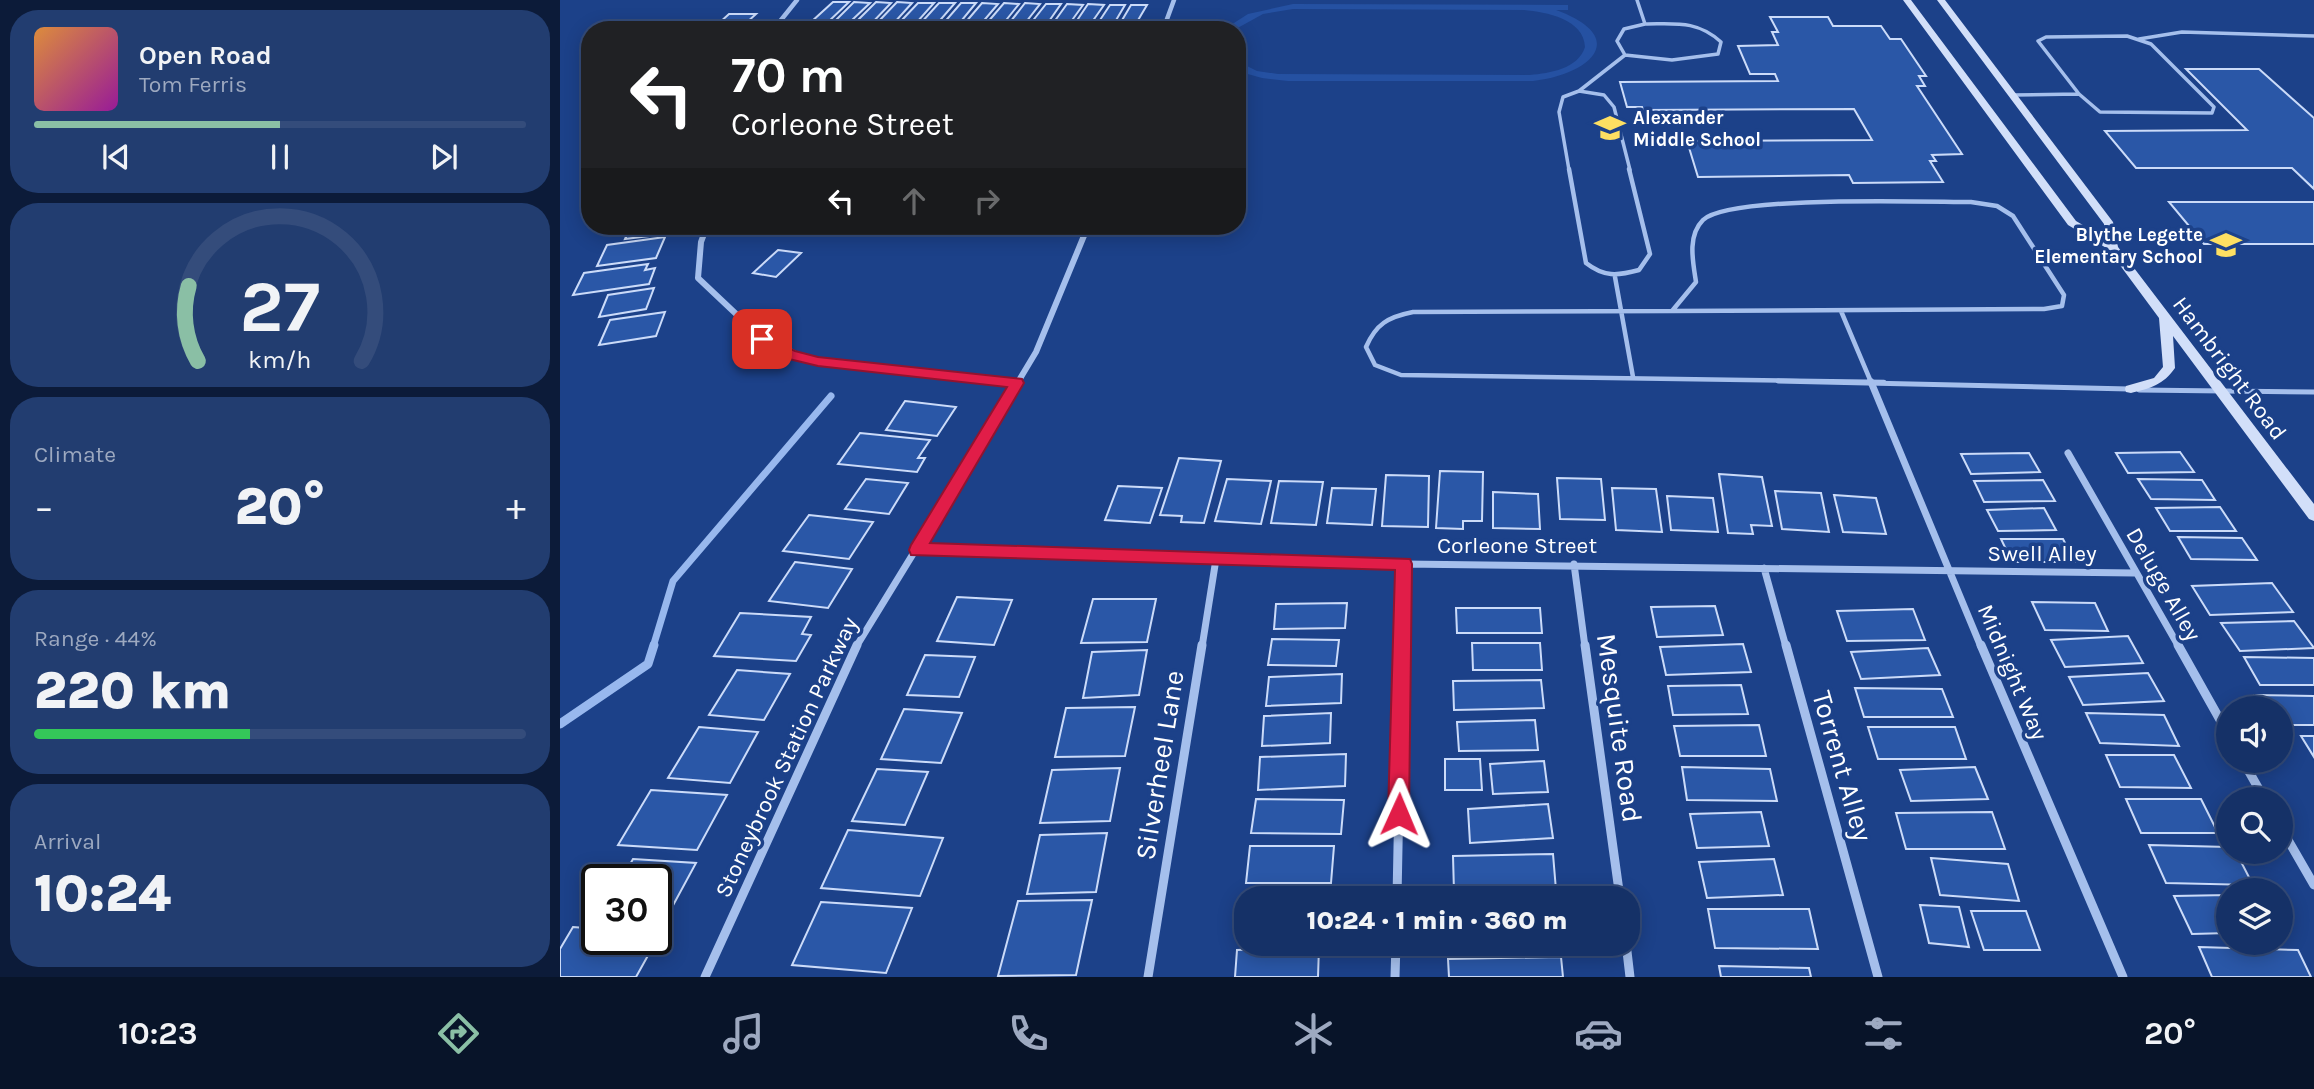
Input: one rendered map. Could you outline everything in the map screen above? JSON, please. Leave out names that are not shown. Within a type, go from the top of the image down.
[{"type":"main road","name":"Hambright Road","points":[[1907,0],[2072,223],[2112,247],[2314,515]]},
{"type":"main road","name":"Hambright Road","points":[[1941,0],[2109,224],[2112,247]]},
{"type":"main road","points":[[2131,389],[2158,381],[2169,368],[2165,317]]},
{"type":"street","points":[[780,21],[797,0]]},
{"type":"street","points":[[1166,21],[1174,0]]},
{"type":"street","points":[[705,235],[698,278],[762,339],[790,354],[818,362],[1017,383]]},
{"type":"street","name":"Stoneybrook Station Parkway","points":[[705,977],[860,638],[917,550],[1036,352],[1085,235]]},
{"type":"street","name":"Midnight Way","points":[[1871,382],[1949,572],[2123,977]]},
{"type":"street","name":"Deluge Alley","points":[[2068,453],[2216,713]]},
{"type":"street","name":"Corleone Street","points":[[917,550],[1404,564],[1574,564],[1949,572]]},
{"type":"street","name":"Silverheel Lane","points":[[1148,977],[1216,559]]},
{"type":"street","points":[[1397,886],[1404,564]]},
{"type":"street","name":"Mesquite Road","points":[[1574,564],[1618,886]]},
{"type":"street","name":"Torrent Alley","points":[[1764,568],[1878,977]]},
{"type":"street","name":"Swell Alley","points":[[1949,572],[2135,573]]},
{"type":"street","points":[[2293,849],[2314,885]]},
{"type":"street","points":[[1395,977],[1396,956]]},
{"type":"street","points":[[1628,956],[1630,977]]},
{"type":"lane","points":[[1637,0],[1645,24]]},
{"type":"lane","points":[[1645,24],[1682,24],[1708,30],[1721,42],[1718,54],[1700,59],[1648,60],[1625,55],[1617,41],[1624,29],[1645,24]]},
{"type":"lane","points":[[2139,38],[2182,32],[2314,37]]},
{"type":"lane","points":[[2046,37],[2139,38],[2151,44],[2214,107],[2212,113],[2110,114],[2099,112],[2079,94],[2038,41],[2046,37]]},
{"type":"lane","points":[[1579,91],[1604,95],[1614,107],[1650,254],[1639,270],[1615,277],[1601,275],[1586,262],[1559,112],[1563,97],[1579,91],[1625,55]]},
{"type":"lane","points":[[2014,95],[2079,94]]},
{"type":"lane","points":[[1672,312],[1696,282],[1692,262],[1697,226],[1709,214],[1730,206],[1770,204],[1971,202],[1997,206],[2013,216],[2064,295],[2062,306],[2044,309],[1672,312],[1413,312],[1389,316],[1373,330],[1366,347],[1375,365],[1401,375],[1871,382],[2222,393],[2314,392]]},
{"type":"lane","points":[[1615,277],[1633,377]]},
{"type":"lane","points":[[1841,310],[1871,382]]},
{"type":"shaded area","points":[[1293,4],[1568,5],[1568,10],[1556,10],[1579,21],[1592,32],[1597,43],[1594,54],[1585,63],[1571,71],[1533,81],[1288,81],[1246,74],[1246,66],[1257,71],[1278,74],[1530,75],[1570,65],[1585,47],[1583,37],[1571,24],[1553,15],[1524,10],[1293,9],[1263,14],[1246,23],[1246,21],[1237,21],[1248,14]]},
{"type":"building","points":[[833,2],[849,2],[829,21],[812,21]]},
{"type":"building","points":[[854,2],[870,3],[851,21],[835,21]]},
{"type":"building","points":[[876,2],[891,3],[874,21],[857,21]]},
{"type":"building","points":[[897,2],[912,3],[896,21],[879,21]]},
{"type":"building","points":[[918,3],[934,3],[918,21],[902,20]]},
{"type":"building","points":[[939,3],[955,3],[939,21],[923,21]]},
{"type":"building","points":[[961,3],[976,3],[961,21],[945,21]]},
{"type":"building","points":[[982,3],[998,4],[984,21],[967,21]]},
{"type":"building","points":[[1004,3],[1019,4],[1005,21],[989,21]]},
{"type":"building","points":[[1025,3],[1040,4],[1027,21],[1011,21]]},
{"type":"building","points":[[1046,4],[1061,4],[1049,21],[1033,21]]},
{"type":"building","points":[[1067,4],[1083,5],[1071,21],[1055,21]]},
{"type":"building","points":[[1088,4],[1104,5],[1093,21],[1077,21]]},
{"type":"building","points":[[1110,5],[1125,5],[1116,21],[1099,21]]},
{"type":"building","points":[[1131,5],[1147,5],[1138,21],[1122,21]]},
{"type":"building","points":[[729,14],[756,14],[748,21],[721,21]]},
{"type":"building","points":[[1770,17],[1828,17],[1833,26],[1881,26],[1890,39],[1901,39],[1926,76],[1919,76],[1925,86],[1917,86],[1962,154],[1932,155],[1936,161],[1930,161],[1943,182],[1853,183],[1849,175],[1698,177],[1687,141],[1872,140],[1854,109],[1643,110],[1642,107],[1627,107],[1620,82],[1778,81],[1775,74],[1750,74],[1738,46],[1778,45],[1772,32],[1778,32]]},
{"type":"building","points":[[2186,69],[2259,69],[2314,118],[2314,189],[2292,168],[2136,168],[2105,131],[2247,130]]},
{"type":"building","points":[[2169,202],[2314,202],[2314,244],[2204,244]]},
{"type":"building","points":[[627,235],[657,235],[625,239]]},
{"type":"building","points":[[665,237],[656,258],[597,266],[607,245]]},
{"type":"building","points":[[778,250],[801,253],[776,277],[753,273]]},
{"type":"building","points":[[648,264],[645,270],[655,268],[649,284],[573,295],[584,273]]},
{"type":"building","points":[[654,288],[646,309],[599,317],[608,295]]},
{"type":"building","points":[[665,312],[656,336],[599,345],[610,320]]},
{"type":"building","points":[[905,401],[956,407],[937,436],[886,430]]},
{"type":"building","points":[[860,433],[930,440],[918,458],[925,458],[917,472],[838,464]]},
{"type":"building","points":[[2180,452],[2194,472],[2128,473],[2116,453]]},
{"type":"building","points":[[2029,453],[2040,472],[1971,474],[1961,454]]},
{"type":"building","points":[[1179,458],[1221,461],[1204,523],[1181,522],[1182,516],[1160,515]]},
{"type":"building","points":[[1440,471],[1483,472],[1482,521],[1463,521],[1463,529],[1436,528]]},
{"type":"building","points":[[1719,474],[1762,477],[1772,526],[1751,525],[1753,534],[1728,533]]},
{"type":"building","points":[[1386,475],[1429,476],[1428,527],[1382,526]]},
{"type":"building","points":[[1557,478],[1601,479],[1605,520],[1560,519]]},
{"type":"building","points":[[866,479],[908,483],[889,514],[845,509]]},
{"type":"building","points":[[1227,479],[1271,481],[1261,524],[1215,521]]},
{"type":"building","points":[[2138,479],[2202,480],[2215,500],[2151,499]]},
{"type":"building","points":[[2043,480],[2055,501],[1984,502],[1974,481]]},
{"type":"building","points":[[1279,481],[1323,482],[1316,525],[1271,523]]},
{"type":"building","points":[[1118,486],[1162,488],[1150,523],[1105,520]]},
{"type":"building","points":[[1332,488],[1376,489],[1372,525],[1327,523]]},
{"type":"building","points":[[1612,488],[1656,489],[1662,532],[1616,530]]},
{"type":"building","points":[[1775,491],[1821,493],[1829,532],[1782,529]]},
{"type":"building","points":[[1493,492],[1538,494],[1540,529],[1493,528]]},
{"type":"building","points":[[1834,495],[1876,498],[1886,534],[1843,532]]},
{"type":"building","points":[[1667,496],[1713,498],[1718,532],[1671,530]]},
{"type":"building","points":[[2220,507],[2236,531],[2170,531],[2156,508]]},
{"type":"building","points":[[2044,508],[2056,530],[1998,531],[1987,510]]},
{"type":"building","points":[[809,515],[873,522],[849,559],[783,551]]},
{"type":"building","points":[[2178,537],[2242,538],[2257,560],[2191,559]]},
{"type":"building","points":[[2001,539],[2063,539],[2075,562],[2012,562]]},
{"type":"building","points":[[795,562],[852,569],[828,608],[769,601]]},
{"type":"building","points":[[2272,583],[2293,612],[2210,615],[2192,586]]},
{"type":"building","points":[[957,597],[1012,600],[994,645],[937,641]]},
{"type":"building","points":[[1093,599],[1156,599],[1147,642],[1081,643]]},
{"type":"building","points":[[2032,602],[2095,603],[2108,631],[2045,630]]},
{"type":"building","points":[[1347,603],[1345,628],[1274,629],[1276,604]]},
{"type":"building","points":[[1715,606],[1723,635],[1657,637],[1651,607]]},
{"type":"building","points":[[1456,608],[1540,608],[1542,633],[1457,633]]},
{"type":"building","points":[[1913,609],[1925,640],[1847,641],[1837,611]]},
{"type":"building","points":[[740,613],[811,617],[802,634],[811,635],[796,661],[714,656]]},
{"type":"building","points":[[2294,621],[2314,648],[2240,651],[2221,623]]},
{"type":"building","points":[[2128,636],[2143,663],[2065,667],[2051,640]]},
{"type":"building","points":[[1272,639],[1339,640],[1336,666],[1268,665]]},
{"type":"building","points":[[1472,643],[1540,643],[1542,670],[1473,670]]},
{"type":"building","points":[[1743,644],[1751,672],[1666,675],[1660,647]]},
{"type":"building","points":[[1928,648],[1940,675],[1861,679],[1851,652]]},
{"type":"building","points":[[1147,650],[1139,695],[1083,698],[1092,652]]},
{"type":"building","points":[[925,655],[975,657],[959,697],[907,695]]},
{"type":"building","points":[[2244,657],[2314,658],[2314,685],[2260,685]]},
{"type":"building","points":[[737,670],[790,674],[764,720],[709,715]]},
{"type":"building","points":[[2148,673],[2164,701],[2083,705],[2069,677]]},
{"type":"building","points":[[1342,674],[1341,703],[1266,706],[1269,677]]},
{"type":"building","points":[[1541,680],[1544,708],[1454,710],[1453,681]]},
{"type":"building","points":[[1741,685],[1748,714],[1673,715],[1668,686]]},
{"type":"building","points":[[1855,688],[1942,689],[1953,717],[1864,717]]},
{"type":"building","points":[[2255,695],[2314,696],[2314,725],[2293,725],[2293,696]]},
{"type":"building","points":[[1135,707],[1125,756],[1055,757],[1066,708]]},
{"type":"building","points":[[904,709],[962,713],[941,763],[881,759]]},
{"type":"building","points":[[1331,713],[1330,743],[1262,746],[1264,716]]},
{"type":"building","points":[[2086,713],[2164,715],[2179,746],[2100,743]]},
{"type":"building","points":[[1535,720],[1538,750],[1459,751],[1457,722]]},
{"type":"building","points":[[1759,725],[1766,756],[1680,756],[1674,726]]},
{"type":"building","points":[[699,727],[758,732],[730,783],[668,778]]},
{"type":"building","points":[[1868,727],[1955,727],[1966,759],[1878,759]]},
{"type":"building","points":[[2301,736],[2314,736],[2314,757]]},
{"type":"building","points":[[1346,754],[1345,786],[1258,790],[1260,757]]},
{"type":"building","points":[[2106,755],[2174,755],[2191,788],[2120,787]]},
{"type":"building","points":[[1445,759],[1480,759],[1482,790],[1445,790]]},
{"type":"building","points":[[1544,761],[1548,792],[1493,794],[1490,764]]},
{"type":"building","points":[[1682,767],[1770,769],[1777,801],[1687,800]]},
{"type":"building","points":[[1975,767],[1988,799],[1911,801],[1900,770]]},
{"type":"building","points":[[1120,768],[1110,821],[1040,823],[1052,770]]},
{"type":"building","points":[[877,769],[928,772],[905,825],[852,821]]},
{"type":"building","points":[[651,790],[727,795],[697,850],[618,845]]},
{"type":"building","points":[[1256,799],[1344,800],[1341,834],[1251,833]]},
{"type":"building","points":[[2126,799],[2201,799],[2216,829],[2216,833],[2141,833]]},
{"type":"building","points":[[1548,804],[1553,838],[1470,843],[1468,809]]},
{"type":"building","points":[[1761,812],[1769,846],[1697,848],[1690,814]]},
{"type":"building","points":[[1992,812],[2005,849],[1906,849],[1896,813]]},
{"type":"building","points":[[848,830],[943,838],[920,896],[821,888]]},
{"type":"building","points":[[1107,833],[1096,892],[1027,894],[1040,835]]},
{"type":"building","points":[[2149,845],[2216,847],[2216,864],[2242,864],[2249,878],[2216,878],[2216,884],[2166,883]]},
{"type":"building","points":[[1250,846],[1334,846],[1331,883],[1246,883]]},
{"type":"building","points":[[1553,854],[1556,886],[1454,886],[1453,856]]},
{"type":"building","points":[[1931,858],[2008,864],[2019,901],[1940,895]]},
{"type":"building","points":[[633,859],[696,863],[672,907],[672,864],[630,864]]},
{"type":"building","points":[[1774,859],[1783,895],[1707,898],[1699,862]]},
{"type":"building","points":[[2216,895],[2216,933],[2192,934],[2174,896]]},
{"type":"building","points":[[1092,900],[1076,975],[998,976],[1018,901]]},
{"type":"building","points":[[821,902],[912,908],[886,973],[792,965]]},
{"type":"building","points":[[1920,905],[1959,907],[1969,947],[1929,943]]},
{"type":"building","points":[[1708,909],[1809,909],[1818,949],[1715,948]]},
{"type":"building","points":[[1971,911],[2026,911],[2040,950],[1984,950]]},
{"type":"building","points":[[573,927],[581,928],[581,955],[648,955],[636,977],[560,977],[560,949]]},
{"type":"building","points":[[2199,947],[2216,948],[2216,955],[2293,955],[2293,950],[2298,950],[2311,977],[2212,977]]},
{"type":"building","points":[[1237,956],[1319,956],[1318,977],[1235,977]]},
{"type":"building","points":[[1561,957],[1563,977],[1449,977],[1448,959]]},
{"type":"building","points":[[1719,966],[1809,968],[1811,977],[1721,977]]},
{"type":"waterway","points":[[653,647],[673,581],[831,396]]},
{"type":"waterway","points":[[560,724],[648,664],[654,645]]},
{"type":"place","name":"Alexander Middle School","points":[[1610,128]]},
{"type":"place","name":"Blythe Legette Elementary School","points":[[2226,245]]},
{"type":"route","points":[[762,339],[790,354],[818,362],[1017,383],[917,550],[1404,564],[1399,814]]}]
